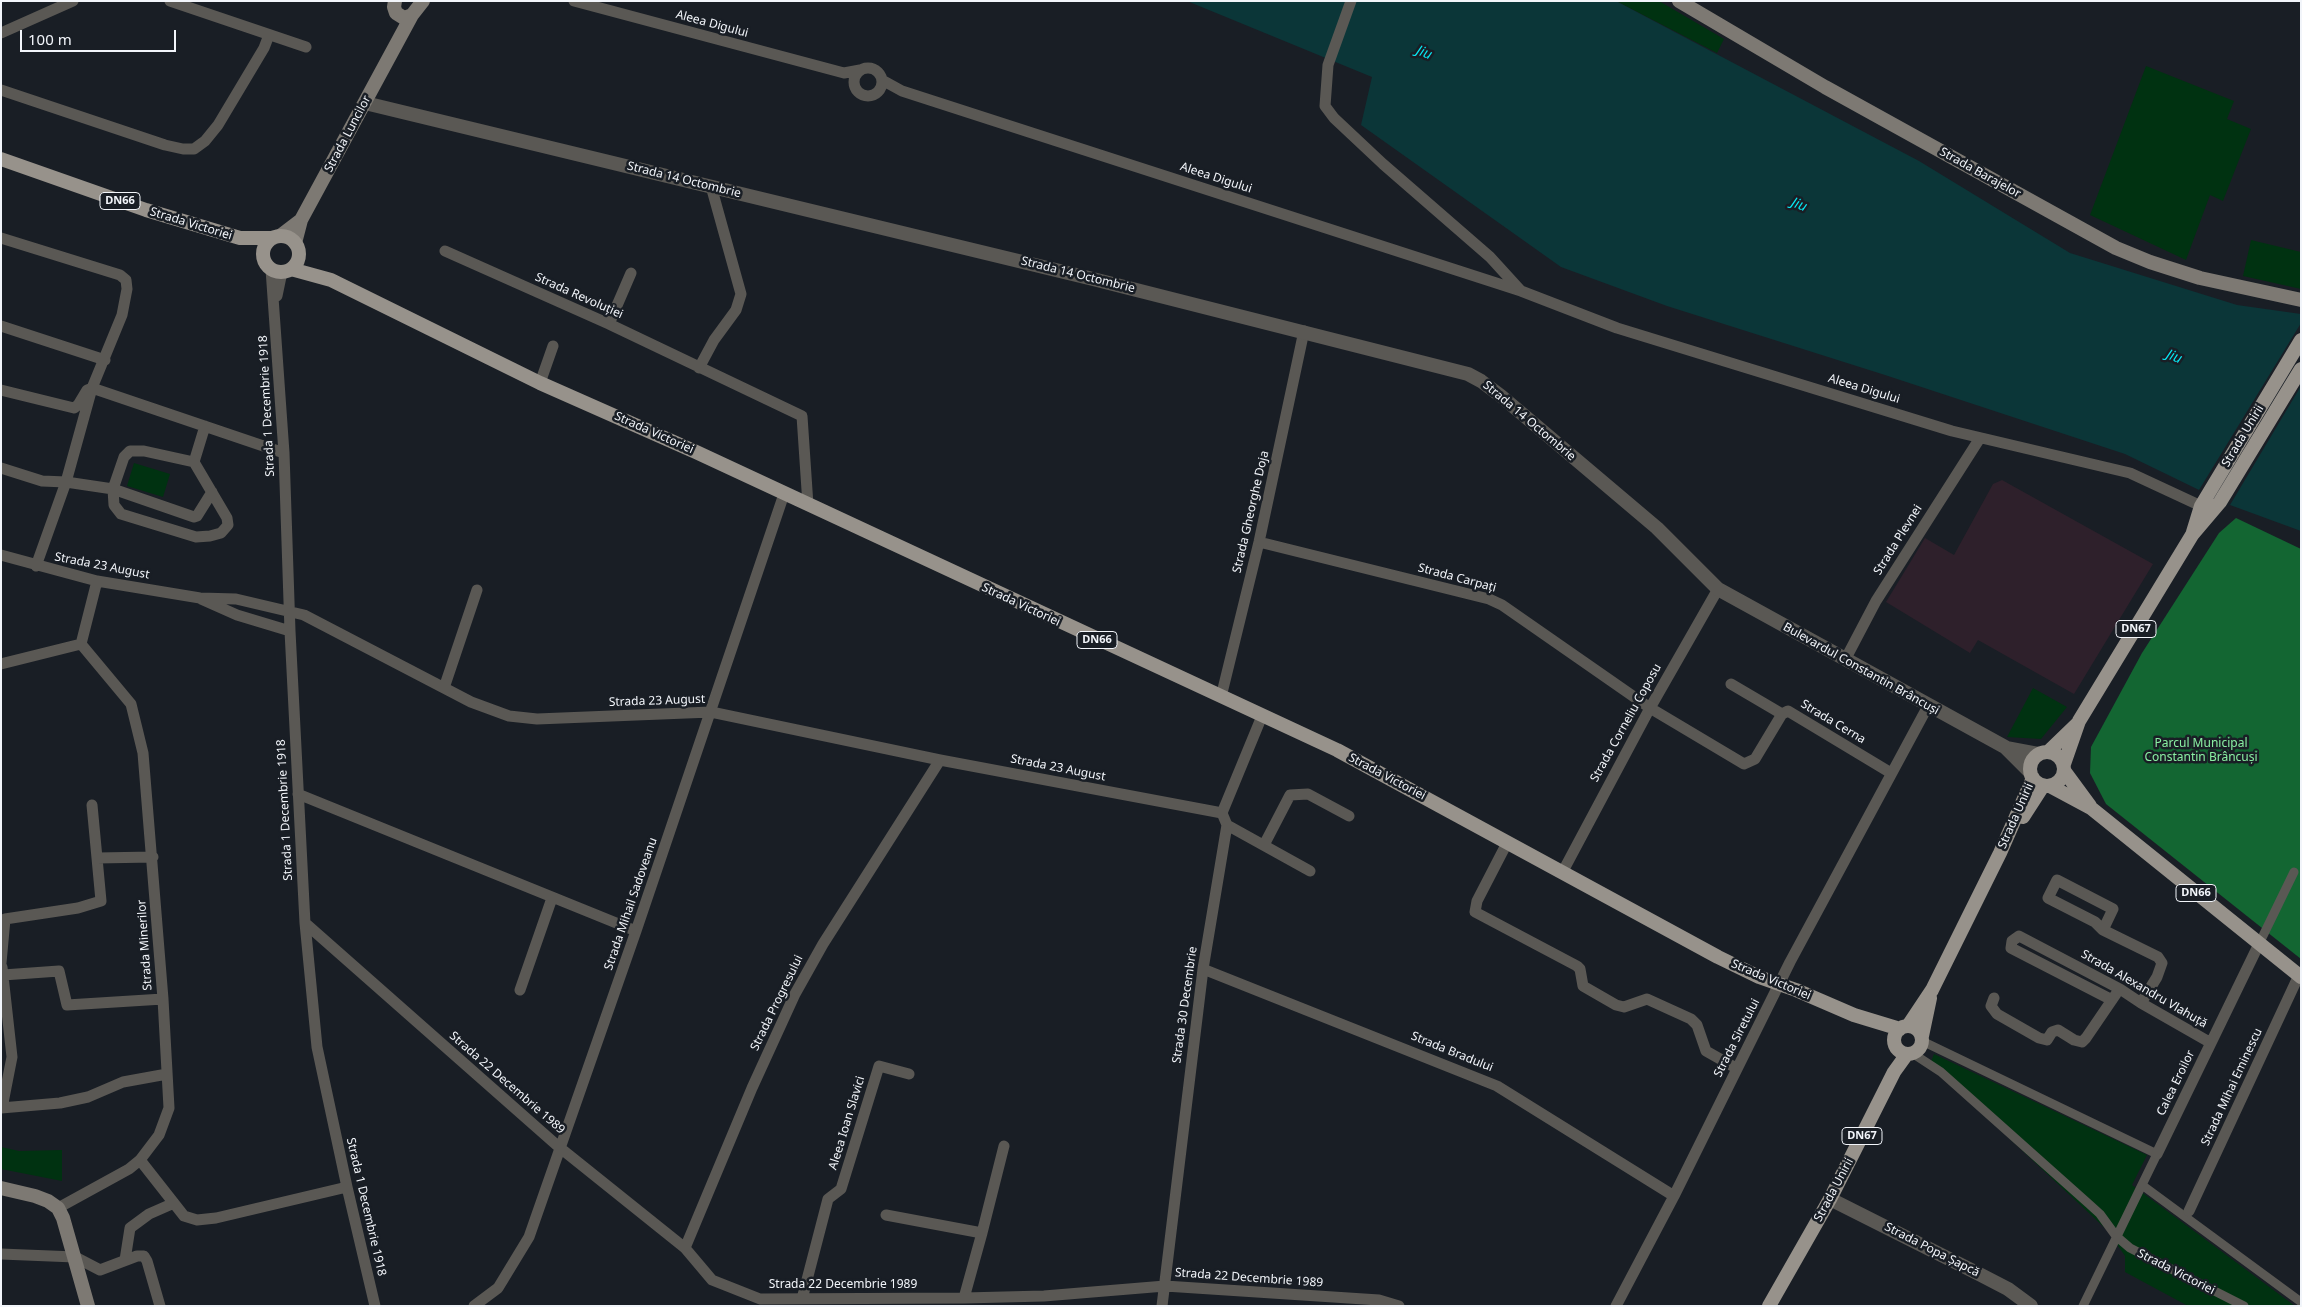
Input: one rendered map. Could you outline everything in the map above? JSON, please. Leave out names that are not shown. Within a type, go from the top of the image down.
[{"type":"main road","points":[[396,8],[423,1]]},
{"type":"main road","name":"Strada Barajelor","points":[[1679,1],[1825,87],[2116,248],[2150,262],[2200,278],[2301,300]]},
{"type":"main road","name":"Strada Luncilor","points":[[295,243],[301,220],[394,48],[396,8]]},
{"type":"main road","name":"Strada Victoriei","points":[[1,159],[146,210],[240,238],[276,237]]},
{"type":"main road","name":"Strada Luncilor","points":[[276,237],[301,220]]},
{"type":"main road","points":[[276,237],[286,237],[295,243],[298,254],[285,268],[263,257],[265,246],[276,237]]},
{"type":"main road","name":"Strada Victoriei","points":[[240,238],[263,257]]},
{"type":"main road","name":"Strada Victoriei","points":[[285,268],[315,274],[331,280],[540,383],[808,505],[1372,768],[1718,957],[1759,978],[1779,984],[1854,1015],[1903,1041]]},
{"type":"main road","name":"Strada Unirii","points":[[2192,535],[2204,500],[2301,340]]},
{"type":"main road","name":"Strada Unirii","points":[[2039,780],[2057,784],[2065,768],[2079,721],[2192,535],[2220,502],[2301,369]]},
{"type":"main road","name":"Strada Unirii","points":[[1769,1306],[1830,1199],[1894,1072],[1903,1041],[1932,990],[2000,853],[2039,780],[2033,759],[2044,753],[2079,721]]},
{"type":"main road","points":[[2044,753],[2062,758],[2065,768]]},
{"type":"main road","name":"Bulevardul Constantin Brâncuși","points":[[2065,768],[2091,808]]},
{"type":"main road","name":"Bulevardul Constantin Brâncuși","points":[[2039,780],[2091,808],[2300,976]]},
{"type":"main road","name":"Strada Unirii","points":[[1903,1041],[1919,1048],[1932,990]]},
{"type":"main road","points":[[1903,1041],[1918,1030],[1922,1039]]},
{"type":"main road","points":[[1,1188],[48,1200],[58,1208],[88,1306]]},
{"type":"street","points":[[1,33],[73,1]]},
{"type":"street","points":[[170,1],[306,47]]},
{"type":"street","name":"Aleea Digului","points":[[574,1],[844,73],[860,70]]},
{"type":"street","name":"Aleea Digului","points":[[1351,1],[1328,65],[1325,106],[1334,118],[1490,257],[1521,291]]},
{"type":"street","points":[[1,90],[165,145],[183,149],[194,149],[206,142],[218,125],[264,48],[269,35]]},
{"type":"street","points":[[844,73],[857,90],[863,95],[870,96],[877,93],[882,87],[880,73],[874,68],[860,70],[855,76],[854,84],[857,90]]},
{"type":"street","name":"Aleea Digului","points":[[882,80],[902,91],[1521,291],[1617,328],[1980,438],[2130,473],[2204,500]]},
{"type":"street","name":"Aleea Digului","points":[[877,93],[902,91]]},
{"type":"street","name":"Strada 14 Octombrie","points":[[365,103],[1304,331],[1455,370],[1481,381],[1657,528],[1718,589]]},
{"type":"street","points":[[699,368],[714,340],[736,310],[740,294],[711,186]]},
{"type":"street","points":[[1,238],[120,275],[126,280],[127,289],[122,315],[92,388],[66,482],[36,566]]},
{"type":"street","name":"Strada Revoluției","points":[[446,251],[609,324],[802,416],[808,505]]},
{"type":"street","name":"Strada 1 Decembrie 1918","points":[[285,268],[275,307],[284,453],[290,631],[305,923],[317,1046],[346,1187],[375,1306]]},
{"type":"street","points":[[609,324],[631,273]]},
{"type":"street","points":[[1,326],[105,360]]},
{"type":"street","name":"Strada Gheorghe Doja","points":[[1221,697],[1259,542],[1304,331]]},
{"type":"street","points":[[540,383],[553,346]]},
{"type":"street","points":[[1,390],[74,408],[87,390],[92,388],[284,453]]},
{"type":"street","points":[[194,462],[205,426]]},
{"type":"street","name":"Strada Plevnei","points":[[1845,660],[1876,600],[1980,438]]},
{"type":"street","points":[[130,451],[144,451],[194,462],[227,518],[228,525],[220,533],[204,538],[121,514],[114,506],[114,489],[124,457],[130,451]]},
{"type":"street","points":[[1,468],[42,481],[66,482],[114,489],[194,517],[197,516],[212,492]]},
{"type":"street","name":"Strada Mihail Sadoveanu","points":[[474,1306],[498,1288],[524,1249],[536,1218],[559,1147],[636,932],[784,494]]},
{"type":"street","name":"Strada Carpați","points":[[1259,542],[1489,600],[1502,605],[1650,708]]},
{"type":"street","name":"Strada 23 August","points":[[1,555],[97,581],[200,598],[236,600],[290,611],[313,618],[471,702],[521,718],[711,712],[940,760],[1222,813]]},
{"type":"street","points":[[1,664],[81,644],[97,581]]},
{"type":"street","name":"Bulevardul Constantin Brâncuși","points":[[1718,589],[2005,747],[2039,780]]},
{"type":"street","name":"Strada Corneliu Coposu","points":[[1562,873],[1650,708],[1718,589]]},
{"type":"street","points":[[444,688],[477,590]]},
{"type":"street","name":"Strada 23 August","points":[[200,598],[237,615],[290,631]]},
{"type":"street","name":"Strada Minerilor","points":[[58,1208],[129,1169],[140,1160],[159,1135],[166,1122],[169,1108],[163,998],[143,753],[131,704],[81,644]]},
{"type":"street","points":[[1731,684],[1782,714]]},
{"type":"street","name":"Strada Siretului","points":[[1616,1306],[1674,1196],[1779,984],[1890,773],[1928,706]]},
{"type":"street","name":"Strada Cerna","points":[[1650,708],[1744,764],[1756,759],[1782,714],[1788,711],[1890,773]]},
{"type":"street","points":[[1262,716],[1222,813],[1227,825],[1310,871]]},
{"type":"street","name":"Bulevardul Constantin Brâncuși","points":[[2005,747],[2044,753]]},
{"type":"street","name":"Strada Progresului","points":[[685,1248],[752,1088],[795,994],[823,944],[940,760]]},
{"type":"street","points":[[298,794],[636,932]]},
{"type":"street","points":[[1264,845],[1290,795],[1308,794],[1349,816]]},
{"type":"street","points":[[92,805],[100,901],[78,908],[6,919],[2,967],[7,1056],[1,1108],[60,1103],[88,1097],[123,1082],[167,1074]]},
{"type":"street","name":"Strada 30 Decembrie","points":[[1162,1306],[1203,969],[1227,825]]},
{"type":"street","points":[[1507,843],[1477,901],[1475,912],[1577,966],[1580,969],[1583,986],[1616,1005],[1624,1007],[1647,999],[1691,1019],[1697,1025],[1706,1051],[1736,1068]]},
{"type":"street","points":[[97,858],[152,857]]},
{"type":"street","name":"Calea Eroilor","points":[[2083,1306],[2294,872]]},
{"type":"street","points":[[2103,930],[2113,909],[2057,880],[2048,898],[2095,922],[2103,930],[2158,957],[2162,963],[2157,977],[2142,1003]]},
{"type":"street","points":[[520,990],[552,898]]},
{"type":"street","name":"Strada 22 Decembrie 1989","points":[[305,923],[559,1147],[685,1248],[714,1283],[760,1299],[882,1303],[1044,1296],[1165,1286],[1379,1300],[1399,1306]]},
{"type":"street","name":"Strada Alexandru Vlahuță","points":[[2112,1000],[2011,948],[2012,941],[2019,936],[2120,988],[2211,1043]]},
{"type":"street","points":[[2,967],[59,971],[67,1005],[163,998]]},
{"type":"street","name":"Strada Bradului","points":[[1203,969],[1486,1080],[1674,1196]]},
{"type":"street","name":"Strada Mihai Eminescu","points":[[2189,1211],[2300,976]]},
{"type":"street","points":[[1994,998],[1991,1006],[1997,1014],[2038,1038],[2047,1040],[2052,1032],[2058,1030],[2082,1042],[2120,988]]},
{"type":"street","points":[[1922,1039],[2156,1154]]},
{"type":"street","name":"Strada Victoriei","points":[[1903,1041],[1941,1072],[2100,1214],[2116,1236],[2130,1248],[2244,1306]]},
{"type":"street","name":"Aleea Ioan Slavici","points":[[802,1299],[828,1199],[841,1189],[879,1066],[909,1074]]},
{"type":"street","points":[[964,1298],[1004,1146]]},
{"type":"street","points":[[140,1160],[184,1216],[197,1220],[216,1218],[346,1187]]},
{"type":"street","points":[[2142,1185],[2301,1302]]},
{"type":"street","name":"Strada Popa Șapcă","points":[[1830,1199],[2008,1289],[2031,1306]]},
{"type":"street","points":[[125,1260],[130,1228],[149,1214],[174,1203]]},
{"type":"street","points":[[886,1215],[982,1233]]},
{"type":"street","points":[[1,1254],[74,1257],[100,1270],[125,1260],[144,1256],[160,1306]]},
{"type":"shaded area","points":[[2002,480],[2153,564],[2074,694],[1978,640],[1970,653],[1886,602],[1925,538],[1954,555],[1993,484]]},
{"type":"green space","points":[[1616,1],[1659,1],[1724,39],[1717,53]]},
{"type":"green space","points":[[2146,66],[2234,101],[2227,119],[2251,129],[2223,201],[2210,195],[2186,260],[2090,215]]},
{"type":"green space","points":[[2251,240],[2301,252],[2301,289],[2243,276]]},
{"type":"green space","points":[[134,463],[170,474],[163,497],[127,486]]},
{"type":"green space","name":"Parcul Municipal Constantin Brâncuși","points":[[2236,518],[2301,549],[2301,959],[2106,804],[2090,773],[2091,747],[2142,653],[2219,533]]},
{"type":"green space","points":[[2033,688],[2067,707],[2041,739],[2007,737]]},
{"type":"green space","points":[[1934,1054],[2147,1155],[2132,1185],[2295,1306],[2188,1306],[2125,1272],[2125,1256],[2107,1230],[1930,1064]]},
{"type":"green space","points":[[1,1147],[19,1151],[62,1150],[62,1181],[1,1169]]},
{"type":"water","name":"Jiu","points":[[1187,1],[1616,1],[1919,161],[2070,253],[2237,305],[2301,314],[2301,531],[2230,505],[2125,454],[1667,306],[1561,267],[1361,125],[1372,77]]},
{"type":"pier","points":[[2301,323],[2301,386],[2230,505],[2199,490]]}]
